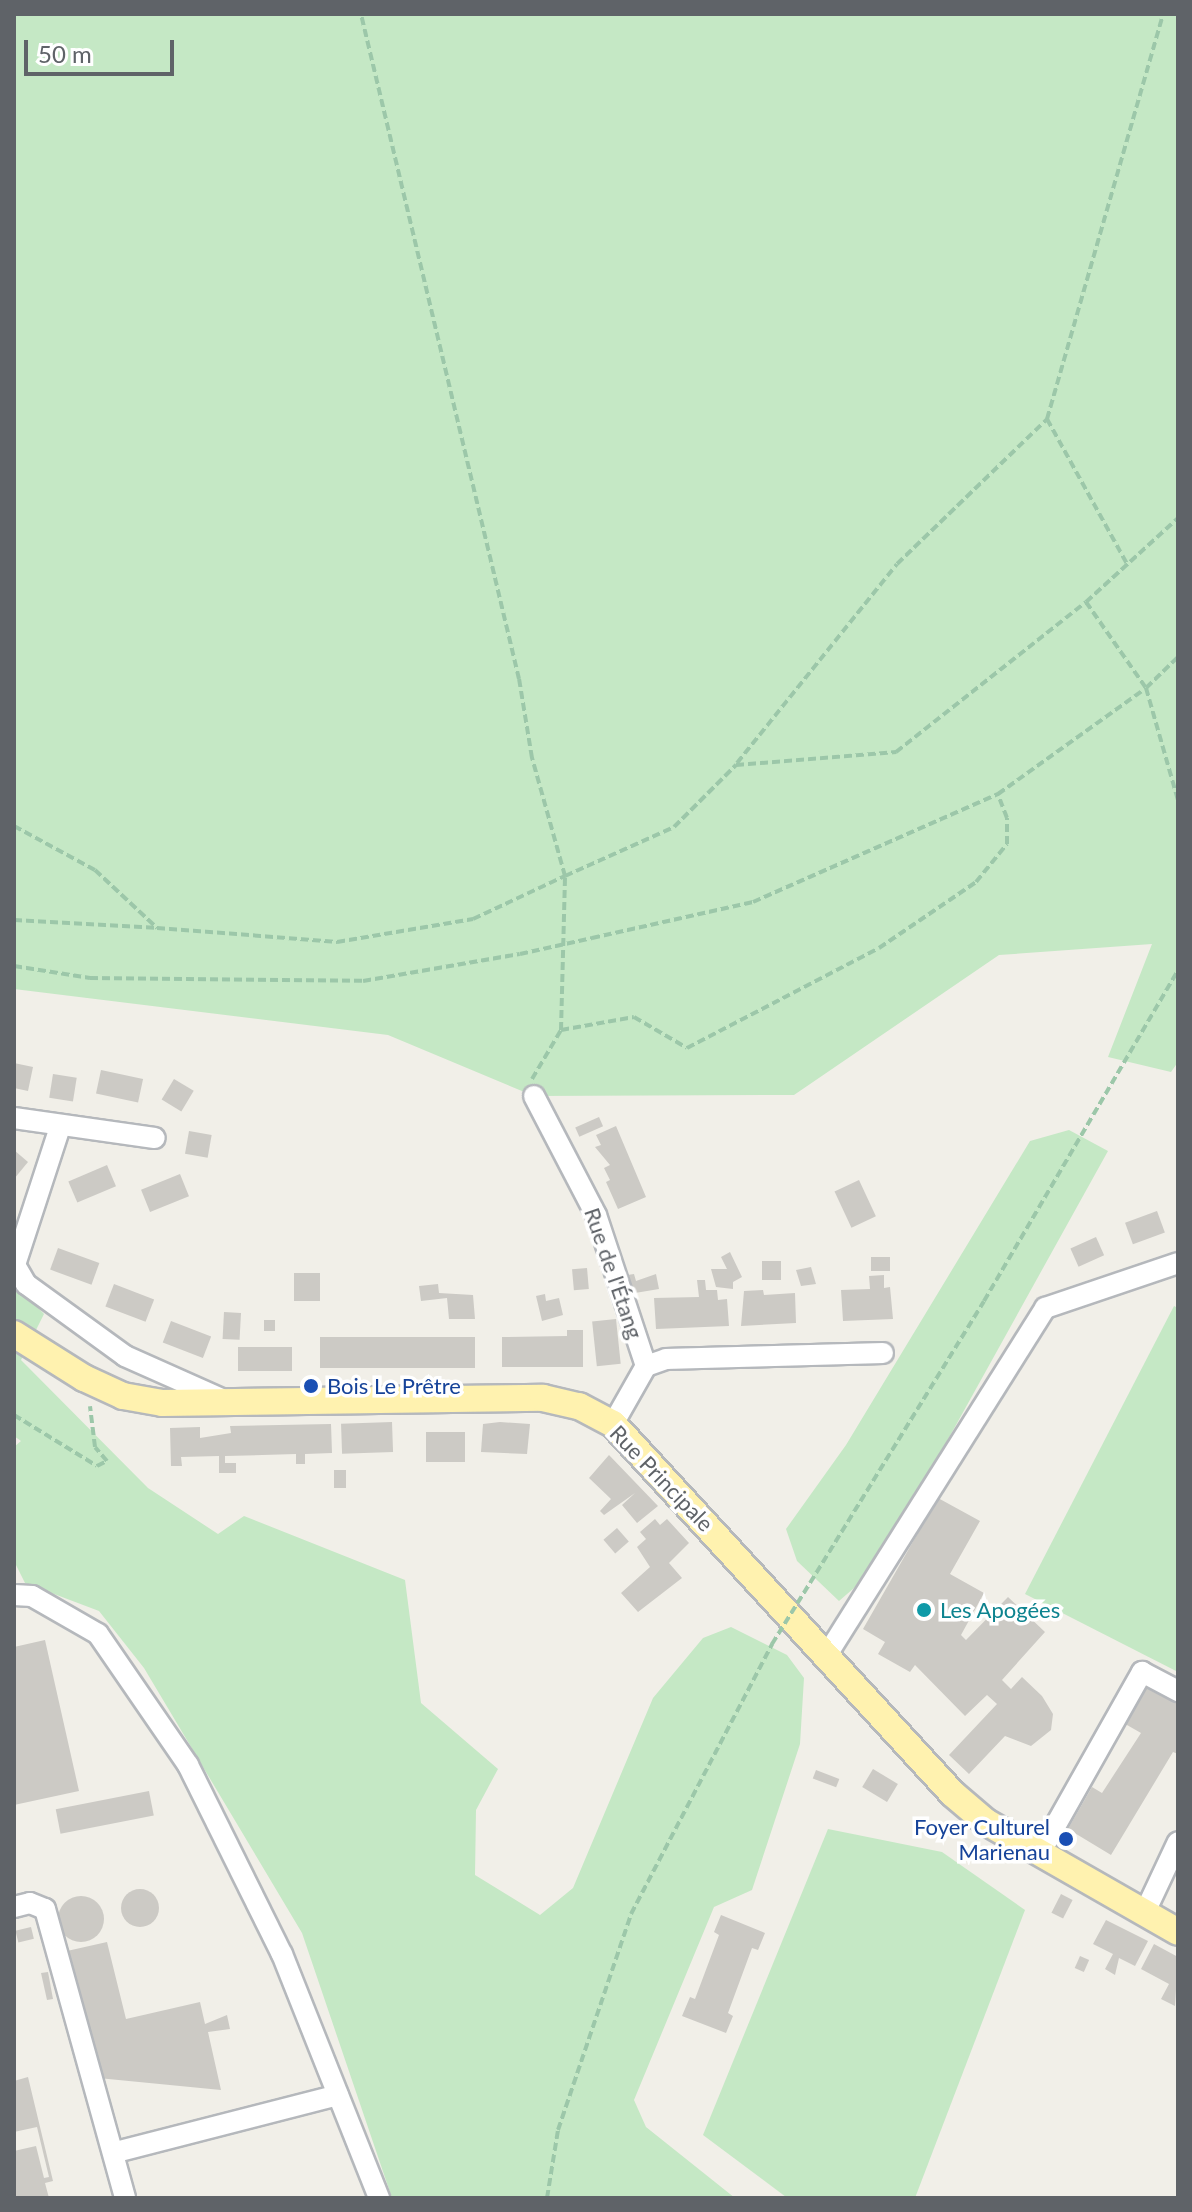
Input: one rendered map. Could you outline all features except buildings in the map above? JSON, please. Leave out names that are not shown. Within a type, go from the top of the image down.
[{"type":"main road","name":"Rue Principale","points":[[14,1334],[123,1396],[162,1403],[543,1398],[579,1406],[613,1424],[828,1653],[953,1794],[986,1822],[1178,1932]]},
{"type":"street","name":"Rue de l'Étang","points":[[534,1096],[596,1215],[646,1366]]},
{"type":"street","points":[[14,1118],[60,1127],[155,1138]]},
{"type":"street","points":[[60,1127],[15,1265],[26,1284],[125,1356],[228,1401]]},
{"type":"street","points":[[828,1653],[1045,1308],[1178,1263]]},
{"type":"street","name":"Rue de l'Étang","points":[[613,1424],[646,1366],[666,1359],[883,1353]]},
{"type":"street","points":[[14,1595],[32,1596],[98,1634],[188,1765],[282,1954],[379,2198]]},
{"type":"street","points":[[1040,1853],[1142,1672],[1178,1691]]},
{"type":"street","points":[[1145,1912],[1178,1842]]},
{"type":"street","points":[[14,1907],[30,1903],[45,1909],[116,2152],[125,2198]]},
{"type":"street","points":[[116,2152],[338,2095]]},
{"type":"path","points":[[361,14],[519,679],[532,758],[565,876],[561,1030],[530,1083],[534,1096]]},
{"type":"path","points":[[14,920],[337,942],[473,919],[674,827],[736,765],[897,564],[1047,419],[1163,14]]},
{"type":"path","points":[[1047,419],[1127,564]]},
{"type":"path","points":[[736,765],[896,752],[1086,602],[1178,518]]},
{"type":"path","points":[[1086,602],[1146,688],[1178,800]]},
{"type":"path","points":[[14,966],[90,978],[363,981],[520,954],[753,902],[998,794],[1146,688],[1178,657]]},
{"type":"path","points":[[561,1030],[634,1017],[687,1048],[879,948],[976,882],[1007,844],[1007,818],[998,794]]},
{"type":"path","points":[[14,826],[95,870],[157,928]]},
{"type":"path","points":[[547,2198],[558,2130],[631,1914],[772,1644],[992,1287],[1178,970]]},
{"type":"path","points":[[14,1415],[97,1466],[107,1461],[95,1447],[88,1414],[98,1384]]},
{"type":"green space","points":[[14,14],[1178,14],[1178,1062],[1171,1072],[1108,1057],[1152,944],[999,955],[794,1095],[534,1096],[388,1035],[14,989]]},
{"type":"green space","points":[[1069,1130],[1108,1151],[876,1569],[839,1601],[797,1561],[786,1529],[846,1445],[1030,1141]]},
{"type":"green space","points":[[14,1283],[44,1314],[21,1360],[148,1488],[218,1534],[244,1516],[405,1580],[421,1703],[498,1769],[476,1810],[475,1875],[540,1915],[573,1888],[653,1698],[703,1638],[731,1627],[787,1655],[804,1678],[800,1744],[752,1890],[714,1907],[634,2100],[646,2127],[735,2198],[392,2198],[302,1933],[144,1668],[99,1611],[25,1583],[14,1561],[14,1447],[21,1441],[14,1436]]},
{"type":"green space","points":[[1174,1306],[1178,1308],[1178,1672],[1025,1594]]},
{"type":"green space","points":[[828,1829],[942,1852],[1025,1910],[915,2198],[786,2197],[703,2135]]},
{"type":"place","name":"Bois Le Prêtre","points":[[311,1386]]},
{"type":"place","name":"Les Apogées","points":[[924,1610]]},
{"type":"place","name":"Foyer Culturel Marienau","points":[[1066,1839]]}]
